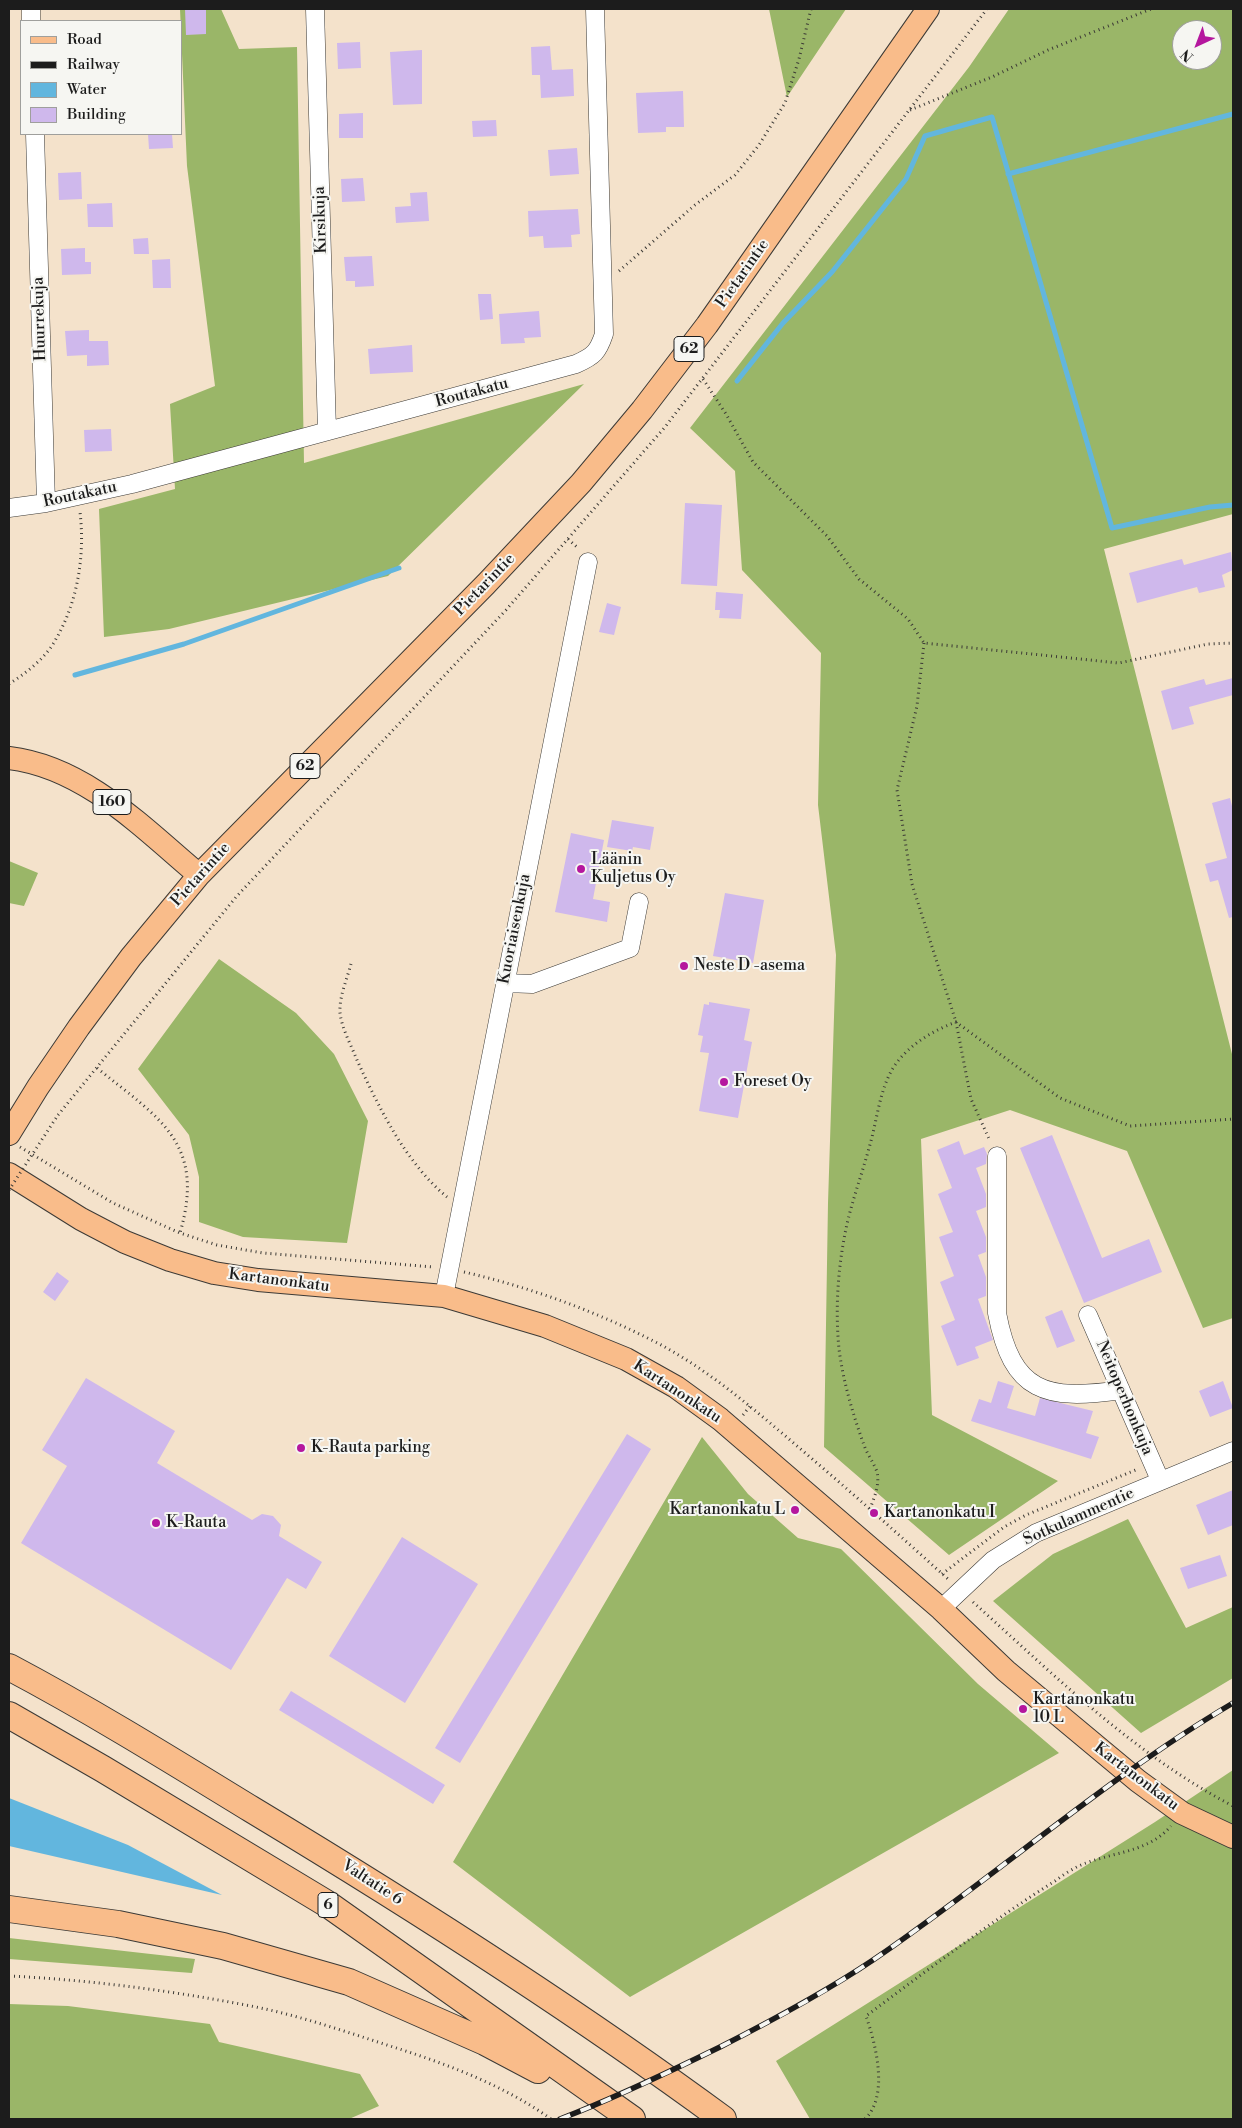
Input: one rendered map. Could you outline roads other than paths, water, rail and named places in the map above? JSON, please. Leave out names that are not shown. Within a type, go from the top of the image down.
[{"type":"highway","points":[[9,1656],[73,1701]]},
{"type":"highway","name":"Valtatie 6","points":[[9,1667],[73,1701],[366,1878],[587,2024],[723,2119]]},
{"type":"highway","name":"6","points":[[9,1715],[103,1769],[329,1905],[632,2119]]},
{"type":"highway","points":[[9,1909],[118,1924],[222,1946],[348,1982],[486,2042],[632,2119]]},
{"type":"main road","name":"Pietarintie","points":[[13,1139],[38,1087],[131,957],[199,875],[279,791],[426,646],[581,483],[642,410],[707,325],[928,9]]},
{"type":"main road","name":"160","points":[[9,758],[25,760],[72,777],[114,803],[199,875]]},
{"type":"main road","name":"Kartanonkatu","points":[[9,1174],[81,1219],[125,1242],[170,1260],[214,1273],[258,1280],[444,1296],[545,1326],[626,1358],[676,1387],[720,1419],[941,1609],[1006,1671],[1138,1781],[1182,1813],[1233,1837]]},
{"type":"street","name":"Kirsikuja","points":[[315,9],[328,431]]},
{"type":"street","name":"Routakatu","points":[[9,508],[46,503],[132,484],[576,364],[592,356],[600,347],[604,334],[595,9]]},
{"type":"street","name":"Huurrekuja","points":[[34,135],[46,503]]},
{"type":"street","name":"Kuoriaisenkuja","points":[[444,1296],[588,562]]},
{"type":"street","points":[[505,983],[532,984],[630,948],[639,902]]},
{"type":"street","points":[[998,1156],[997,1313],[1004,1344],[1014,1366],[1027,1381],[1044,1390],[1068,1394],[1097,1394],[1121,1390]]},
{"type":"street","name":"Neitoperhonkuja","points":[[1088,1315],[1160,1480]]},
{"type":"street","name":"Sotkulammentie","points":[[941,1609],[993,1560],[1036,1533],[1233,1451]]},
{"type":"water","points":[[9,1798],[128,1845],[222,1895],[9,1846]]},
{"type":"waterway","points":[[1008,174],[1233,114]]},
{"type":"waterway","points":[[737,381],[783,323],[832,272],[906,179],[925,136],[992,117],[1112,528],[1210,507],[1233,505]]},
{"type":"waterway","points":[[75,675],[184,644],[399,568]]},
{"type":"railway","points":[[560,2119],[661,2076],[779,2016],[836,1984],[918,1928],[1140,1763],[1233,1703]]},
{"type":"place","name":"Läänin Kuljetus Oy","points":[[581,869]]},
{"type":"place","name":"Neste D -asema","points":[[684,966]]},
{"type":"place","name":"Foreset Oy","points":[[724,1082]]},
{"type":"place","name":"K-Rauta parking","points":[[301,1448]]},
{"type":"place","name":"Kartanonkatu L","points":[[795,1510]]},
{"type":"place","name":"Kartanonkatu I","points":[[874,1513]]},
{"type":"place","name":"K-Rauta","points":[[156,1523]]},
{"type":"place","name":"Kartanonkatu 10 L","points":[[1023,1709]]}]
